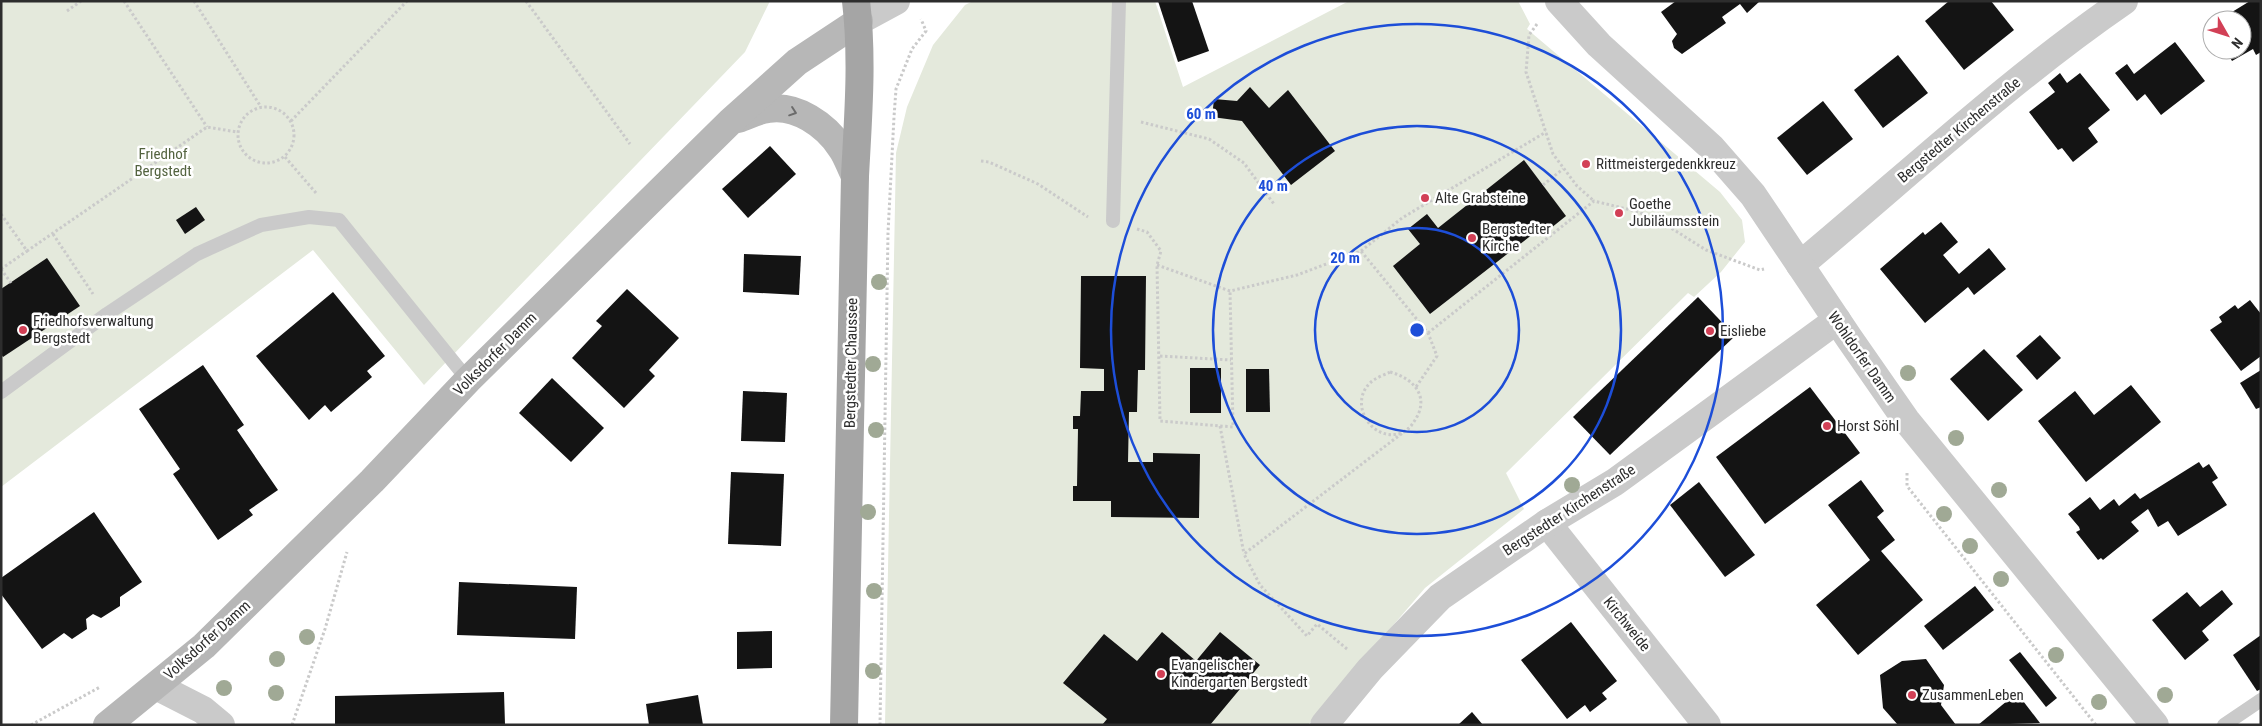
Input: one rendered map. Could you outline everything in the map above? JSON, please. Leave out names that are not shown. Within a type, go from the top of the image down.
[{"type":"main road","name":"Volksdorfer Damm","points":[[107,725],[204,646],[372,481],[468,380],[730,122],[857,11]]},
{"type":"main road","name":"Bergstedter Chaussee","points":[[844,725],[855,176],[860,93],[857,11]]},
{"type":"main road","points":[[730,122],[768,109],[788,109],[822,127],[841,147],[855,176]]},
{"type":"street","name":"Volksdorfer Damm","points":[[857,11],[896,1]]},
{"type":"street","name":"Wohldorfer Damm","points":[[1559,1],[1605,51],[1688,125],[1734,171],[1753,194],[1906,420],[2155,725]]},
{"type":"street","name":"Bergstedter Kirchenstraße","points":[[1800,265],[1981,110],[2062,44],[2124,1]]},
{"type":"street","name":"Bergstedter Kirchenstraße","points":[[1324,725],[1370,669],[1440,597],[1547,523],[1615,482],[1837,320]]},
{"type":"street","name":"Kirchweide","points":[[1547,523],[1708,725]]},
{"type":"street","points":[[156,686],[203,710],[221,725]]},
{"type":"lane","points":[[1113,221],[1119,1]]},
{"type":"lane","points":[[1,392],[107,314],[197,254],[261,225],[310,217],[339,220],[468,380]]},
{"type":"lane","points":[[2224,725],[2261,700]]},
{"type":"path","points":[[67,11],[81,1]]},
{"type":"path","points":[[124,1],[207,127]]},
{"type":"path","points":[[194,1],[261,107]]},
{"type":"path","points":[[290,121],[407,1]]},
{"type":"path","points":[[526,1],[630,144]]},
{"type":"path","points":[[880,725],[888,233],[894,116],[896,89],[912,49],[926,31],[920,16]]},
{"type":"path","points":[[1529,34],[1526,72],[1553,154],[1563,169],[1594,201],[1639,212],[1671,228],[1706,250],[1760,270],[1800,265]]},
{"type":"path","points":[[1117,99],[1140,122],[1208,139],[1244,163],[1274,204]]},
{"type":"path","points":[[261,107],[279,110],[290,121],[294,143],[285,157],[268,164],[250,160],[239,147],[237,132],[243,117],[261,107]]},
{"type":"path","points":[[11,283],[1,269],[207,127],[237,132]]},
{"type":"path","points":[[1157,265],[1230,291],[1297,275],[1361,251],[1402,218],[1546,132]]},
{"type":"path","points":[[285,157],[339,220]]},
{"type":"path","points":[[981,161],[990,162],[1038,184],[1091,219],[1113,221],[1147,232],[1161,250],[1157,265],[1160,421],[1233,427],[1230,291]]},
{"type":"path","points":[[1543,185],[1563,169]]},
{"type":"path","points":[[1428,332],[1594,201]]},
{"type":"path","points":[[1,214],[27,251]]},
{"type":"path","points":[[53,234],[107,314]]},
{"type":"path","points":[[1361,251],[1428,332],[1437,356],[1416,387]]},
{"type":"path","points":[[1160,356],[1231,360]]},
{"type":"path","points":[[1244,554],[1410,428],[1419,415],[1421,402],[1416,387],[1402,376],[1390,372],[1370,382],[1362,395],[1361,406],[1365,420],[1383,433],[1397,434],[1410,428]]},
{"type":"path","points":[[1220,426],[1244,554],[1260,585],[1307,636],[1317,624],[1370,669]]},
{"type":"path","points":[[1907,467],[1907,486],[2096,725]]},
{"type":"path","points":[[292,725],[325,629],[350,544]]},
{"type":"green space","name":"Friedhof Bergstedt","points":[[1,1],[770,1],[745,52],[424,385],[313,250],[1,487]]},
{"type":"green space","points":[[973,1],[1155,1],[1183,87],[1349,1],[1518,1],[1530,24],[1527,29],[1720,192],[1742,220],[1745,242],[1721,272],[1694,297],[1688,293],[1506,473],[1524,509],[1425,588],[1308,725],[885,725],[896,153],[907,107],[933,45],[965,5]]},
{"type":"building","points":[[1158,1],[1192,1],[1209,51],[1178,62]]},
{"type":"building","points":[[1676,1],[1760,1],[1747,13],[1740,4],[1722,17],[1726,23],[1682,54],[1674,48],[1672,41],[1677,34],[1661,12]]},
{"type":"building","points":[[1949,1],[1991,1],[2014,30],[1964,70],[1925,21]]},
{"type":"building","points":[[2250,1],[2261,1],[2261,52],[2256,55],[2252,50],[2252,10],[2235,10]]},
{"type":"building","points":[[2175,42],[2205,81],[2161,115],[2145,94],[2137,101],[2115,73],[2127,64],[2134,74]]},
{"type":"building","points":[[1898,55],[1928,93],[1883,128],[1854,90]]},
{"type":"building","points":[[2060,73],[2067,83],[2080,73],[2110,110],[2088,128],[2098,142],[2073,162],[2062,148],[2058,150],[2029,112],[2055,92],[2048,83]]},
{"type":"building","points":[[1250,87],[1269,108],[1288,90],[1335,151],[1291,185],[1242,121],[1212,117],[1214,99],[1237,101]]},
{"type":"building","points":[[1823,101],[1853,139],[1807,175],[1777,138]]},
{"type":"building","points":[[770,146],[796,174],[748,218],[722,189]]},
{"type":"building","name":"Bergstedter Kirche","points":[[1524,160],[1566,216],[1546,232],[1542,227],[1430,314],[1393,266],[1420,244],[1408,229],[1427,214],[1438,228]]},
{"type":"building","points":[[196,207],[205,220],[185,234],[176,220]]},
{"type":"building","points":[[1941,222],[1958,242],[1943,255],[1959,274],[1989,248],[2006,269],[1974,295],[1968,287],[1925,323],[1880,269],[1923,232],[1925,235]]},
{"type":"building","points":[[744,254],[801,256],[799,295],[743,292]]},
{"type":"building","name":"Friedhofsverwaltung Bergstedt","points":[[47,258],[80,306],[3,357],[1,354],[1,289]]},
{"type":"building","points":[[1081,276],[1146,276],[1145,370],[1138,370],[1137,412],[1129,412],[1128,462],[1153,462],[1153,453],[1200,454],[1199,518],[1111,517],[1111,501],[1073,501],[1073,486],[1077,486],[1078,429],[1073,429],[1073,416],[1080,416],[1081,391],[1104,391],[1104,369],[1080,368]]},
{"type":"building","points":[[627,289],[679,338],[649,370],[655,376],[624,408],[572,358],[602,326],[596,321]]},
{"type":"building","points":[[333,292],[385,356],[367,371],[372,377],[331,412],[325,405],[309,420],[256,356]]},
{"type":"building","points":[[1698,297],[1735,336],[1610,455],[1573,417]]},
{"type":"building","points":[[2250,300],[2261,314],[2261,356],[2241,371],[2210,330],[2222,322],[2219,317],[2235,305],[2238,309]]},
{"type":"building","points":[[2040,335],[2061,358],[2037,380],[2016,356]]},
{"type":"building","points":[[1984,349],[2023,390],[1988,421],[1950,379]]},
{"type":"building","points":[[203,365],[244,425],[237,430],[278,490],[249,510],[253,515],[218,540],[173,474],[180,469],[139,409]]},
{"type":"building","points":[[1190,368],[1221,368],[1221,413],[1190,413]]},
{"type":"building","points":[[1246,369],[1269,369],[1270,412],[1246,412]]},
{"type":"building","points":[[2261,370],[2261,407],[2256,409],[2240,383]]},
{"type":"building","points":[[552,378],[604,428],[571,462],[519,413]]},
{"type":"building","points":[[2131,385],[2161,422],[2086,482],[2038,421],[2075,391],[2094,415]]},
{"type":"building","points":[[1810,387],[1860,453],[1765,524],[1716,457]]},
{"type":"building","points":[[743,391],[787,393],[785,442],[741,441]]},
{"type":"building","points":[[2199,462],[2203,468],[2209,464],[2218,478],[2212,482],[2227,505],[2178,536],[2168,521],[2158,527],[2148,509],[2131,522],[2139,531],[2103,560],[2101,558],[2098,560],[2076,532],[2080,530],[2079,527],[2068,514],[2090,497],[2100,510],[2114,499],[2119,506],[2135,493],[2140,499]]},
{"type":"building","points":[[731,472],[784,474],[781,546],[728,544]]},
{"type":"building","points":[[1861,480],[1884,511],[1877,517],[1895,540],[1881,551],[1923,600],[1858,655],[1816,605],[1870,560],[1828,505]]},
{"type":"building","points":[[1699,482],[1755,555],[1725,577],[1670,505]]},
{"type":"building","points":[[94,512],[142,582],[120,597],[120,606],[101,618],[93,614],[86,619],[87,629],[72,639],[64,633],[42,649],[1,594],[1,578]]},
{"type":"building","points":[[459,582],[577,587],[575,639],[457,635]]},
{"type":"building","points":[[1975,586],[1994,610],[1943,650],[1924,626]]},
{"type":"building","points":[[2222,590],[2233,604],[2202,631],[2209,640],[2185,660],[2152,620],[2187,592],[2200,607]]},
{"type":"building","points":[[1571,622],[1617,681],[1602,693],[1607,699],[1590,712],[1585,705],[1567,719],[1521,660]]},
{"type":"building","points":[[772,631],[772,668],[737,669],[737,632]]},
{"type":"building","name":"Evangelischer Kindergarten Bergstedt","points":[[1162,632],[1196,661],[1220,632],[1260,665],[1210,725],[1102,725],[1107,719],[1063,683],[1104,634],[1137,661]]},
{"type":"building","points":[[2261,635],[2261,689],[2257,691],[2233,655]]},
{"type":"building","points":[[2020,652],[2057,698],[2046,707],[2009,660]]},
{"type":"building","name":"ZusammenLeben","points":[[1926,659],[1944,685],[1941,705],[1956,725],[1898,725],[1883,708],[1880,675],[1902,661]]},
{"type":"building","points":[[504,692],[505,725],[335,725],[335,696]]},
{"type":"building","points":[[698,695],[703,725],[649,725],[646,704]]},
{"type":"building","name":"ZusammenLeben","points":[[2013,696],[2020,697],[2040,723],[1978,725]]},
{"type":"building","points":[[1472,712],[1483,725],[1458,725]]},
{"type":"place","name":"Rittmeistergedenkkreuz","points":[[1586,164]]},
{"type":"place","name":"Alte Grabsteine","points":[[1425,198]]},
{"type":"place","name":"Goethe Jubiläumsstein","points":[[1619,213]]},
{"type":"place","name":"Bergstedter Kirche","points":[[1472,238]]},
{"type":"place","name":"Friedhofsverwaltung Bergstedt","points":[[23,330]]},
{"type":"place","name":"Eisliebe","points":[[1710,331]]},
{"type":"place","name":"Horst Söhl","points":[[1827,426]]},
{"type":"place","name":"Evangelischer Kindergarten Bergstedt","points":[[1161,674]]},
{"type":"place","name":"ZusammenLeben","points":[[1912,695]]}]
